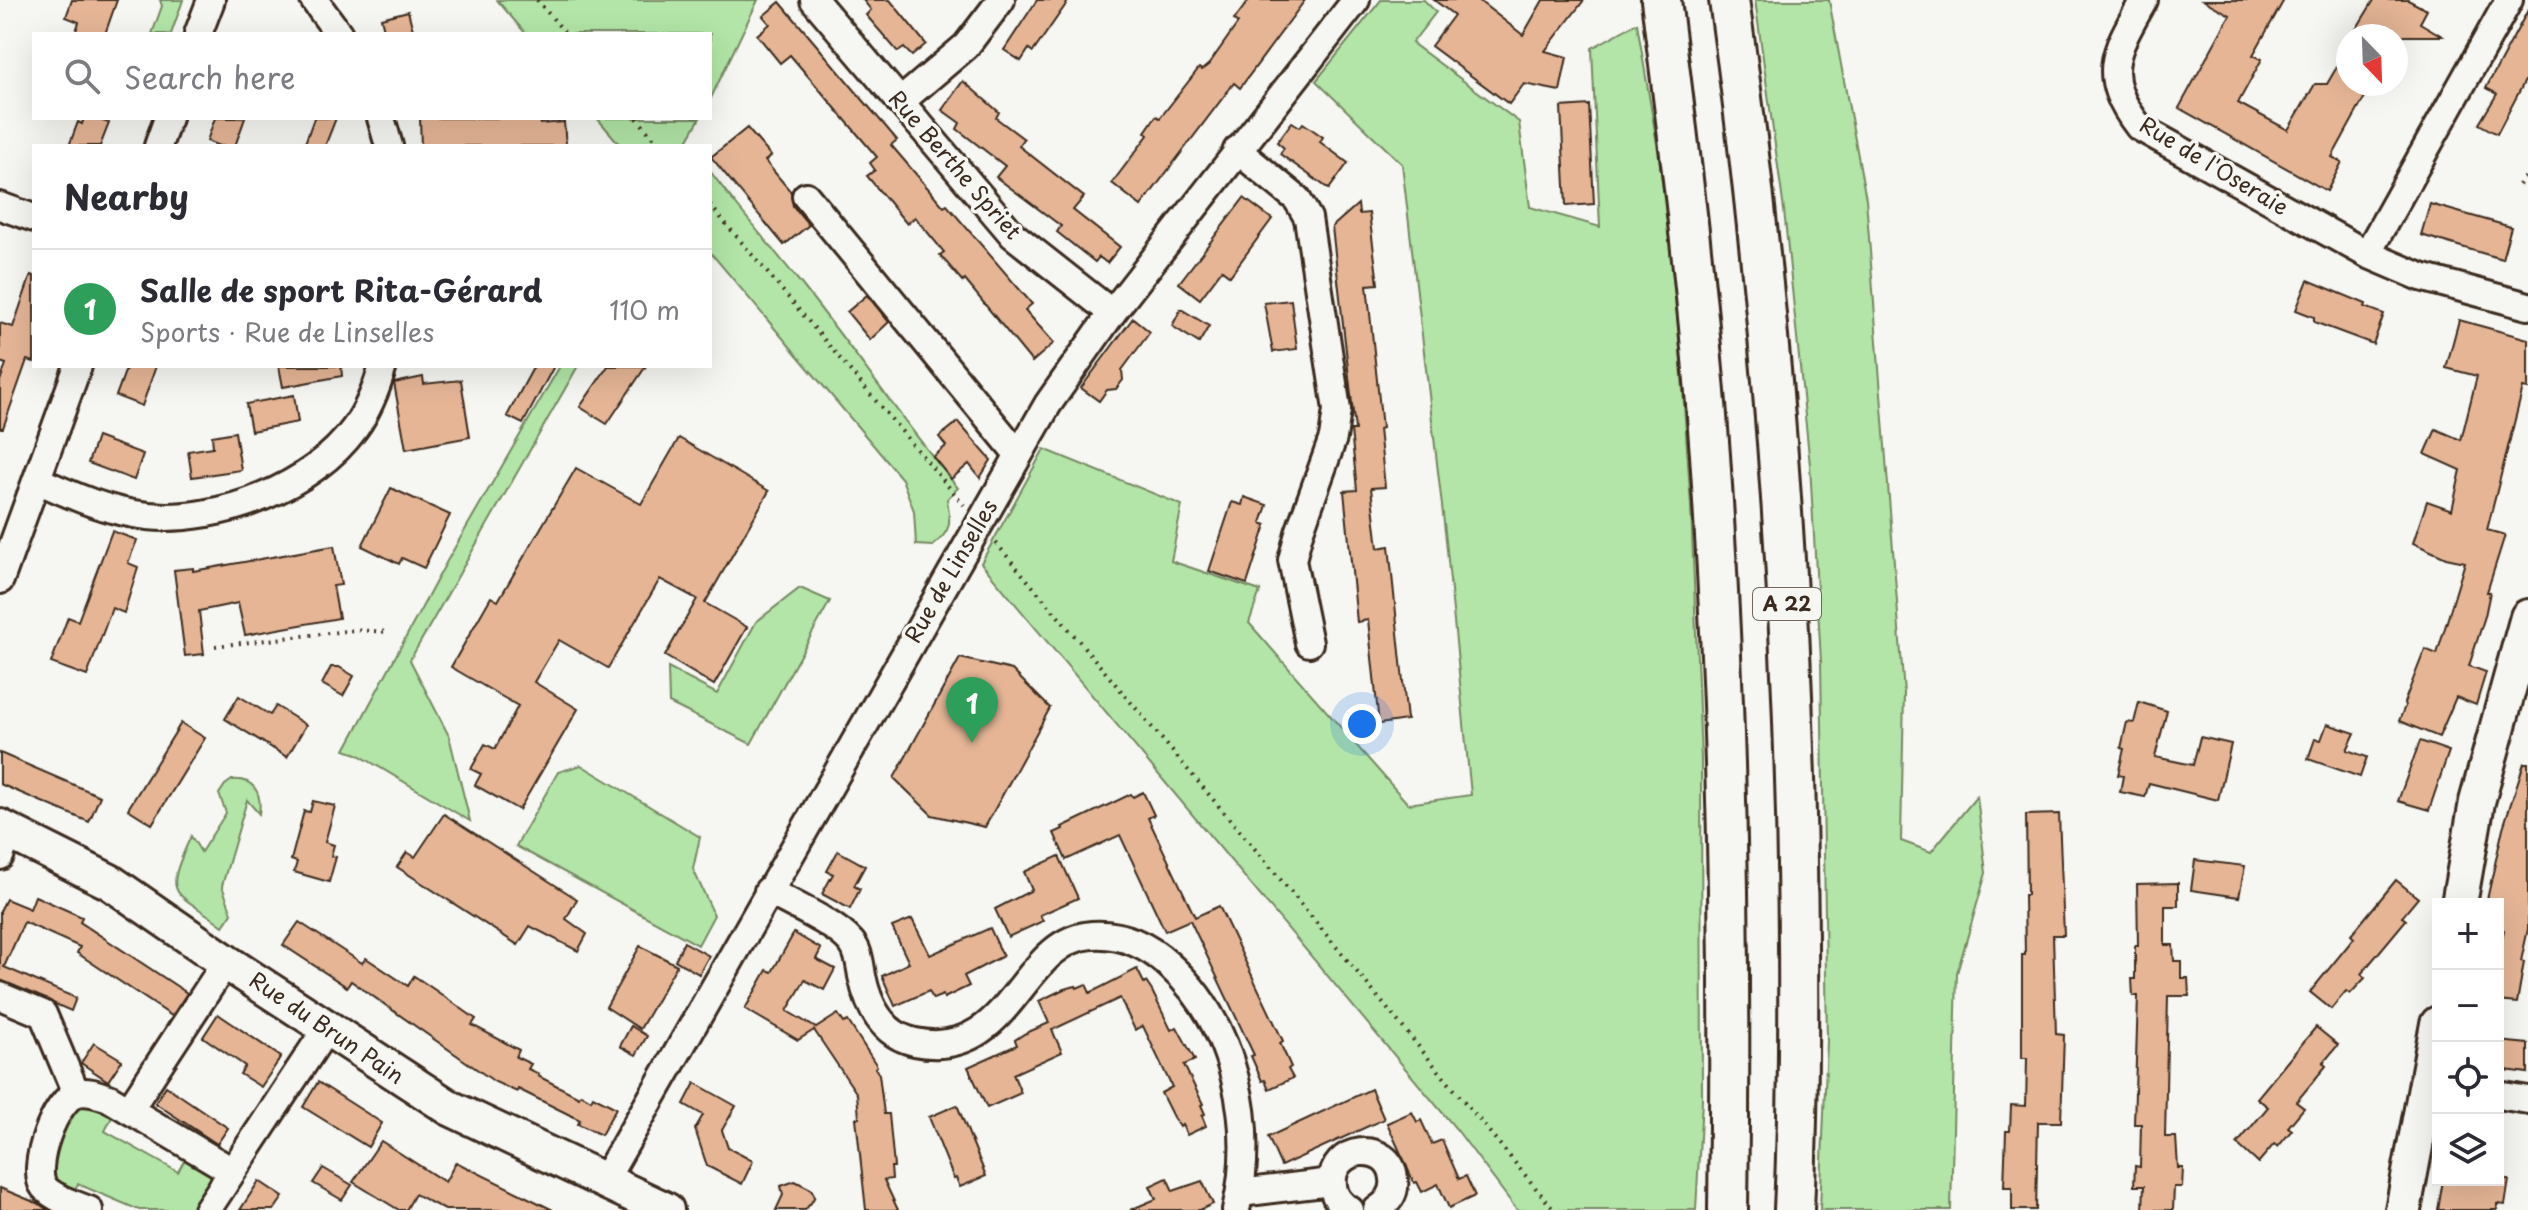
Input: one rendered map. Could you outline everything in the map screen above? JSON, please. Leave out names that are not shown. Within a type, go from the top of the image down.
[{"type":"highway","points":[[1661,0],[1704,385],[1722,654],[1730,1000],[1728,1210]]},
{"type":"highway","name":"A 22","points":[[1729,0],[1766,319],[1789,624],[1798,955],[1794,1210]]},
{"type":"main road","points":[[2460,898],[2481,786],[2528,617]]},
{"type":"main road","name":"Rue du Brun Pain","points":[[3,838],[110,882],[226,962],[450,1108],[666,1210]]},
{"type":"main road","points":[[2403,1210],[2432,1089]]},
{"type":"street","points":[[199,32],[211,0]]},
{"type":"street","points":[[314,0],[338,32]]},
{"type":"street","name":"Rue Berthe Spriet","points":[[814,0],[1013,235],[1112,313]]},
{"type":"street","points":[[900,102],[966,46],[1001,0]]},
{"type":"street","name":"Rue de Linselles","points":[[604,1181],[1018,454],[1064,380],[1237,150],[1356,0]]},
{"type":"street","name":"Rue de l'Oseraie","points":[[2144,0],[2118,44],[2114,63],[2116,86],[2123,106],[2139,127],[2367,254],[2421,277],[2528,306]]},
{"type":"street","points":[[2367,254],[2509,0]]},
{"type":"street","points":[[159,144],[167,120]]},
{"type":"street","points":[[382,120],[388,144]]},
{"type":"street","points":[[1237,150],[1303,207],[1311,230],[1334,381],[1337,410],[1333,438],[1292,560],[1309,643]]},
{"type":"street","points":[[806,196],[1018,454]]},
{"type":"street","points":[[0,206],[32,217]]},
{"type":"street","points":[[0,580],[77,368]]},
{"type":"street","points":[[37,480],[97,506],[150,516],[190,516],[237,506],[284,486],[333,452],[360,420],[382,368]]},
{"type":"street","points":[[768,891],[847,938],[858,956],[865,990],[877,1016],[898,1034],[920,1043],[954,1041],[988,1025],[1050,955],[1074,938],[1112,936],[1149,950],[1194,989],[1213,1022],[1230,1063],[1242,1119],[1244,1157],[1238,1201],[1332,1182]]},
{"type":"street","points":[[129,1110],[226,962]]},
{"type":"street","points":[[0,996],[43,1014],[76,1093]]},
{"type":"street","points":[[207,1210],[327,1028]]},
{"type":"street","points":[[89,1210],[56,1196],[44,1187],[39,1177],[39,1165],[57,1110],[76,1093],[109,1098],[232,1171]]},
{"type":"street","points":[[2504,1096],[2528,1100]]},
{"type":"street","points":[[1350,1210],[1339,1201],[1332,1182],[1338,1163],[1356,1151],[1376,1153],[1385,1159],[1394,1178],[1391,1197],[1377,1210]]},
{"type":"path","points":[[537,0],[564,32]]},
{"type":"path","points":[[639,120],[658,144]]},
{"type":"path","points":[[2519,185],[2528,172]]},
{"type":"path","points":[[712,207],[1266,862],[1554,1210]]},
{"type":"path","points":[[215,646],[355,630],[389,632]]},
{"type":"green space","points":[[160,0],[183,0],[172,32],[153,32],[162,6]]},
{"type":"green space","points":[[497,0],[758,0],[712,96],[712,32],[524,32]]},
{"type":"green space","points":[[1381,0],[1424,0],[1436,12],[1412,43],[1519,122],[1530,207],[1600,227],[1592,48],[1637,23],[1660,162],[1677,304],[1691,506],[1701,760],[1702,1100],[1696,1210],[1517,1210],[1457,1130],[981,563],[1044,449],[1182,505],[1171,561],[1260,591],[1249,623],[1408,804],[1471,795],[1446,540],[1402,164],[1316,81]]},
{"type":"green space","points":[[1755,0],[1829,0],[1866,199],[1904,693],[1901,841],[1931,852],[1977,796],[1986,873],[1957,973],[1951,1210],[1820,1210],[1827,1041],[1821,661],[1810,465],[1784,210]]},
{"type":"green space","points":[[599,120],[699,120],[687,141],[689,144],[619,144]]},
{"type":"green space","points":[[712,174],[958,488],[947,499],[947,530],[933,546],[916,545],[914,511],[902,479],[712,254]]},
{"type":"green space","points":[[559,368],[577,368],[410,660],[449,736],[470,821],[357,754],[345,750],[447,561]]},
{"type":"green space","points":[[800,588],[830,601],[751,744],[669,703],[668,668],[717,694],[756,622]]},
{"type":"green space","points":[[581,765],[700,837],[693,869],[714,915],[698,945],[516,846],[558,772]]},
{"type":"green space","points":[[232,780],[251,785],[258,794],[260,807],[259,814],[247,800],[222,886],[232,913],[223,926],[183,898],[175,883],[191,836],[201,852],[226,813],[219,794]]},
{"type":"green space","points":[[89,1102],[114,1113],[105,1131],[178,1172],[186,1157],[209,1170],[211,1184],[191,1210],[139,1210],[78,1184],[73,1192],[58,1185],[48,1167],[58,1137],[71,1114]]},
{"type":"building","points":[[72,0],[117,0],[106,32],[76,32],[79,22],[66,17]]},
{"type":"building","points":[[863,0],[890,0],[926,44],[912,56],[904,48],[898,52],[866,15],[871,10]]},
{"type":"building","points":[[1037,0],[1069,0],[1033,52],[1029,49],[1021,61],[1004,50]]},
{"type":"building","points":[[1249,0],[1305,0],[1240,88],[1234,83],[1141,206],[1112,183],[1148,135],[1145,132],[1156,116],[1160,118],[1199,68],[1202,70],[1209,64],[1238,23],[1234,20]]},
{"type":"building","points":[[1434,0],[1478,0],[1523,35],[1543,0],[1584,0],[1545,51],[1567,57],[1560,91],[1524,84],[1509,104],[1431,46],[1454,15]]},
{"type":"building","points":[[2203,0],[2284,0],[2253,55],[2262,59],[2238,103],[2288,130],[2315,84],[2327,84],[2336,69],[2336,96],[2365,96],[2332,157],[2342,162],[2327,191],[2179,108],[2230,15]]},
{"type":"building","points":[[2374,0],[2408,0],[2427,10],[2420,23],[2442,36],[2408,36],[2408,24],[2359,24]]},
{"type":"building","points":[[780,2],[897,140],[891,145],[1032,304],[1025,310],[1054,343],[1032,362],[965,280],[963,282],[940,255],[944,252],[915,217],[907,224],[867,176],[875,170],[870,163],[877,157],[790,55],[780,63],[757,35],[770,24],[763,16]]},
{"type":"building","points":[[2528,10],[2528,75],[2497,134],[2479,124],[2497,94],[2486,88]]},
{"type":"building","points":[[408,11],[413,32],[384,32],[381,18]]},
{"type":"building","points":[[963,81],[999,112],[996,118],[1024,139],[1019,146],[1084,197],[1073,210],[1120,247],[1107,263],[1099,257],[1095,262],[1057,232],[1061,226],[996,177],[1005,166],[957,129],[960,123],[942,110]]},
{"type":"building","points":[[1589,105],[1594,204],[1566,206],[1561,107]]},
{"type":"building","points":[[83,120],[109,123],[101,144],[70,144],[78,122],[82,124]]},
{"type":"building","points":[[214,120],[244,120],[236,144],[207,141]]},
{"type":"building","points":[[313,120],[335,120],[326,144],[305,144]]},
{"type":"building","points":[[420,120],[564,122],[566,144],[421,144]]},
{"type":"building","points":[[1292,122],[1300,127],[1303,123],[1323,137],[1320,142],[1348,163],[1329,189],[1280,154],[1284,148],[1277,142]]},
{"type":"building","points":[[747,128],[771,156],[765,161],[791,192],[793,206],[809,225],[784,245],[712,156]]},
{"type":"building","points":[[1244,198],[1272,219],[1230,276],[1222,270],[1200,299],[1179,283]]},
{"type":"building","points":[[1358,204],[1359,214],[1369,213],[1378,284],[1367,285],[1385,487],[1371,488],[1378,548],[1389,546],[1407,720],[1379,724],[1368,620],[1357,622],[1344,491],[1357,490],[1351,430],[1355,430],[1332,227]]},
{"type":"building","points":[[2430,204],[2511,227],[2502,259],[2421,235]]},
{"type":"building","points":[[32,275],[32,361],[27,360],[3,428],[0,428],[0,381],[6,364],[0,362],[0,323],[13,327]]},
{"type":"building","points":[[2308,280],[2384,314],[2373,344],[2314,322],[2314,317],[2296,310]]},
{"type":"building","points":[[867,295],[889,322],[870,340],[847,312]]},
{"type":"building","points":[[1291,300],[1297,349],[1273,352],[1264,303]]},
{"type":"building","points":[[1181,309],[1209,326],[1199,343],[1172,326]]},
{"type":"building","points":[[1133,318],[1150,332],[1122,370],[1123,380],[1116,389],[1107,390],[1099,401],[1081,388]]},
{"type":"building","points":[[2459,320],[2528,339],[2528,389],[2523,388],[2487,530],[2505,535],[2469,666],[2486,672],[2476,705],[2456,697],[2439,737],[2399,721],[2425,649],[2437,654],[2465,562],[2446,558],[2413,543],[2427,501],[2452,510],[2461,470],[2425,454],[2436,429],[2461,440],[2477,376],[2446,368]]},
{"type":"building","points":[[126,368],[155,368],[142,406],[116,396]]},
{"type":"building","points":[[279,368],[341,368],[342,376],[283,387]]},
{"type":"building","points":[[533,368],[553,368],[523,424],[507,416]]},
{"type":"building","points":[[607,368],[645,368],[607,424],[580,407]]},
{"type":"building","points":[[423,377],[424,384],[461,380],[470,437],[406,449],[394,383]]},
{"type":"building","points":[[294,395],[298,422],[251,431],[246,404]]},
{"type":"building","points":[[958,422],[991,460],[980,478],[969,464],[951,479],[933,457],[946,446],[939,437]]},
{"type":"building","points":[[235,432],[241,470],[192,477],[188,451],[213,447],[212,436]]},
{"type":"building","points":[[97,437],[143,454],[134,480],[88,463]]},
{"type":"building","points":[[679,438],[769,491],[705,603],[747,627],[714,685],[665,656],[697,599],[660,579],[608,668],[559,640],[534,682],[578,709],[519,810],[475,785],[481,774],[471,769],[485,744],[495,749],[518,706],[451,667],[491,597],[498,601],[576,468],[641,504]]},
{"type":"building","points":[[391,488],[450,515],[424,568],[402,558],[399,564],[362,546]]},
{"type":"building","points":[[1244,497],[1267,505],[1261,523],[1266,525],[1247,584],[1209,571],[1232,502],[1242,505]]},
{"type":"building","points":[[112,531],[137,540],[128,563],[138,567],[124,613],[112,608],[87,676],[51,663],[68,617],[78,621]]},
{"type":"building","points":[[334,546],[341,585],[333,586],[339,618],[245,635],[238,603],[199,611],[204,654],[185,656],[174,570],[193,568],[193,571]]},
{"type":"building","points":[[960,658],[1012,670],[1050,708],[985,827],[932,815],[894,778]]},
{"type":"building","points":[[331,667],[339,667],[354,676],[343,696],[322,684]]},
{"type":"building","points":[[239,696],[270,715],[276,706],[306,725],[287,757],[225,719]]},
{"type":"building","points":[[2139,702],[2167,711],[2155,757],[2193,765],[2200,737],[2231,744],[2218,800],[2149,783],[2145,797],[2120,792],[2123,776],[2118,775],[2124,749],[2121,748],[2127,722],[2134,723]]},
{"type":"building","points":[[181,723],[205,738],[152,824],[128,809]]},
{"type":"building","points":[[2327,724],[2355,733],[2347,750],[2367,757],[2360,777],[2308,759],[2315,739],[2321,740]]},
{"type":"building","points":[[2420,741],[2449,751],[2429,810],[2398,801]]},
{"type":"building","points":[[0,753],[100,796],[89,822],[0,784]]},
{"type":"building","points":[[2524,763],[2528,763],[2528,929],[2517,1003],[2504,1002],[2504,898],[2487,898],[2503,828]]},
{"type":"building","points":[[1143,792],[1154,815],[1148,818],[1195,917],[1219,906],[1283,1041],[1280,1043],[1293,1078],[1269,1089],[1265,1080],[1262,1081],[1251,1056],[1254,1055],[1190,920],[1165,931],[1120,835],[1066,860],[1054,833],[1131,794],[1133,797]]},
{"type":"building","points":[[313,801],[335,806],[325,842],[334,845],[331,856],[336,857],[329,882],[294,872],[297,862],[291,860],[304,811],[310,812]]},
{"type":"building","points":[[444,814],[577,899],[566,919],[587,934],[578,951],[530,926],[518,945],[397,867],[407,852],[415,857]]},
{"type":"building","points":[[2059,814],[2064,935],[2053,935],[2056,1034],[2064,1035],[2061,1122],[2038,1122],[2036,1210],[2012,1210],[2012,1187],[2004,1187],[2006,1131],[2010,1131],[2011,1105],[2026,1106],[2027,1058],[2022,1058],[2022,955],[2025,955],[2024,895],[2027,895],[2026,815]]},
{"type":"building","points":[[838,851],[865,866],[854,886],[860,889],[850,909],[822,894],[833,874],[827,871]]},
{"type":"building","points":[[1059,856],[1078,898],[1040,915],[1043,921],[1008,937],[995,909],[1032,890],[1024,872]]},
{"type":"building","points":[[2195,860],[2245,866],[2239,897],[2191,890]]},
{"type":"building","points":[[2396,880],[2418,898],[2402,917],[2406,920],[2361,974],[2365,978],[2350,994],[2346,991],[2331,1009],[2310,992]]},
{"type":"building","points":[[2178,883],[2178,906],[2165,906],[2165,945],[2173,945],[2174,961],[2181,961],[2181,978],[2188,978],[2189,996],[2168,996],[2165,1137],[2176,1137],[2178,1168],[2183,1168],[2182,1187],[2174,1187],[2173,1210],[2143,1210],[2144,1186],[2134,1186],[2135,1166],[2140,1167],[2141,1124],[2134,1124],[2138,996],[2133,996],[2132,979],[2135,979],[2135,946],[2138,946],[2137,884]]},
{"type":"building","points":[[35,896],[82,917],[80,922],[187,993],[172,1016],[77,953],[80,947],[24,922],[4,967],[76,998],[71,1011],[0,980],[0,911],[6,899],[30,909]]},
{"type":"building","points":[[912,919],[930,955],[990,928],[1003,956],[964,976],[969,986],[944,998],[943,995],[933,999],[929,991],[895,1006],[882,976],[909,963],[892,927]]},
{"type":"building","points":[[299,922],[362,963],[366,958],[408,986],[414,976],[476,1019],[472,1025],[519,1050],[516,1057],[531,1064],[528,1069],[538,1076],[579,1097],[581,1094],[591,1100],[593,1096],[616,1108],[601,1135],[578,1124],[580,1120],[518,1089],[517,1092],[495,1082],[351,981],[347,987],[283,945]]},
{"type":"building","points":[[794,933],[821,949],[816,959],[835,969],[824,990],[805,980],[787,1011],[816,1028],[838,1014],[844,1023],[848,1021],[877,1066],[884,1114],[889,1114],[894,1167],[891,1167],[892,1179],[884,1180],[898,1210],[866,1210],[856,1118],[859,1118],[857,1094],[814,1030],[798,1040],[745,1009],[767,970],[772,972]]},
{"type":"building","points":[[684,942],[709,956],[699,974],[675,960]]},
{"type":"building","points":[[640,946],[677,965],[640,1029],[606,1007]]},
{"type":"building","points":[[1137,969],[1171,1030],[1177,1027],[1195,1060],[1184,1065],[1203,1104],[1205,1114],[1202,1116],[1206,1126],[1187,1135],[1173,1117],[1161,1093],[1172,1087],[1143,1026],[1135,1030],[1120,998],[1052,1030],[1062,1052],[1013,1074],[1021,1093],[987,1108],[968,1067],[1017,1045],[1015,1040],[1049,1023],[1039,1001],[1064,989],[1086,984],[1090,993]]},
{"type":"building","points":[[218,1014],[281,1057],[261,1087],[240,1074],[245,1066],[203,1037]]},
{"type":"building","points":[[631,1026],[647,1036],[636,1055],[620,1046]]},
{"type":"building","points":[[2316,1027],[2338,1045],[2323,1063],[2326,1066],[2296,1102],[2304,1108],[2288,1127],[2292,1130],[2278,1147],[2274,1144],[2258,1163],[2237,1144],[2268,1107],[2257,1098]]},
{"type":"building","points":[[2504,1042],[2528,1044],[2528,1073],[2504,1070]]},
{"type":"building","points":[[94,1043],[122,1060],[108,1081],[81,1063]]},
{"type":"building","points":[[318,1082],[382,1123],[368,1147],[303,1107]]},
{"type":"building","points":[[695,1083],[736,1106],[722,1130],[728,1148],[753,1161],[742,1184],[707,1166],[695,1129],[703,1115],[684,1104]]},
{"type":"building","points":[[166,1086],[228,1128],[217,1144],[155,1103]]},
{"type":"building","points":[[1371,1089],[1384,1119],[1281,1166],[1268,1137]]},
{"type":"building","points":[[957,1105],[986,1176],[960,1187],[929,1117]]},
{"type":"building","points":[[1412,1112],[1417,1122],[1421,1120],[1432,1144],[1442,1140],[1459,1179],[1466,1176],[1475,1196],[1449,1208],[1438,1184],[1422,1192],[1417,1182],[1414,1183],[1387,1123]]},
{"type":"building","points":[[381,1141],[445,1182],[456,1162],[553,1210],[445,1210],[415,1194],[406,1210],[399,1210],[353,1182]]},
{"type":"building","points":[[323,1168],[352,1185],[342,1200],[313,1183]]},
{"type":"building","points":[[1167,1178],[1173,1191],[1202,1181],[1213,1204],[1200,1210],[1130,1210],[1156,1199],[1150,1186]]},
{"type":"building","points":[[2504,1180],[2509,1180],[2505,1205],[2497,1204],[2497,1210],[2438,1210],[2442,1186],[2504,1186]]},
{"type":"building","points":[[259,1181],[283,1197],[274,1210],[240,1210]]},
{"type":"building","points":[[795,1181],[811,1189],[815,1196],[811,1203],[805,1210],[776,1210],[783,1195],[781,1186]]},
{"type":"building","points":[[0,1188],[39,1204],[48,1210],[0,1210]]},
{"type":"place","name":"Salle de sport Rita-Gérard","points":[[972,743]]}]
